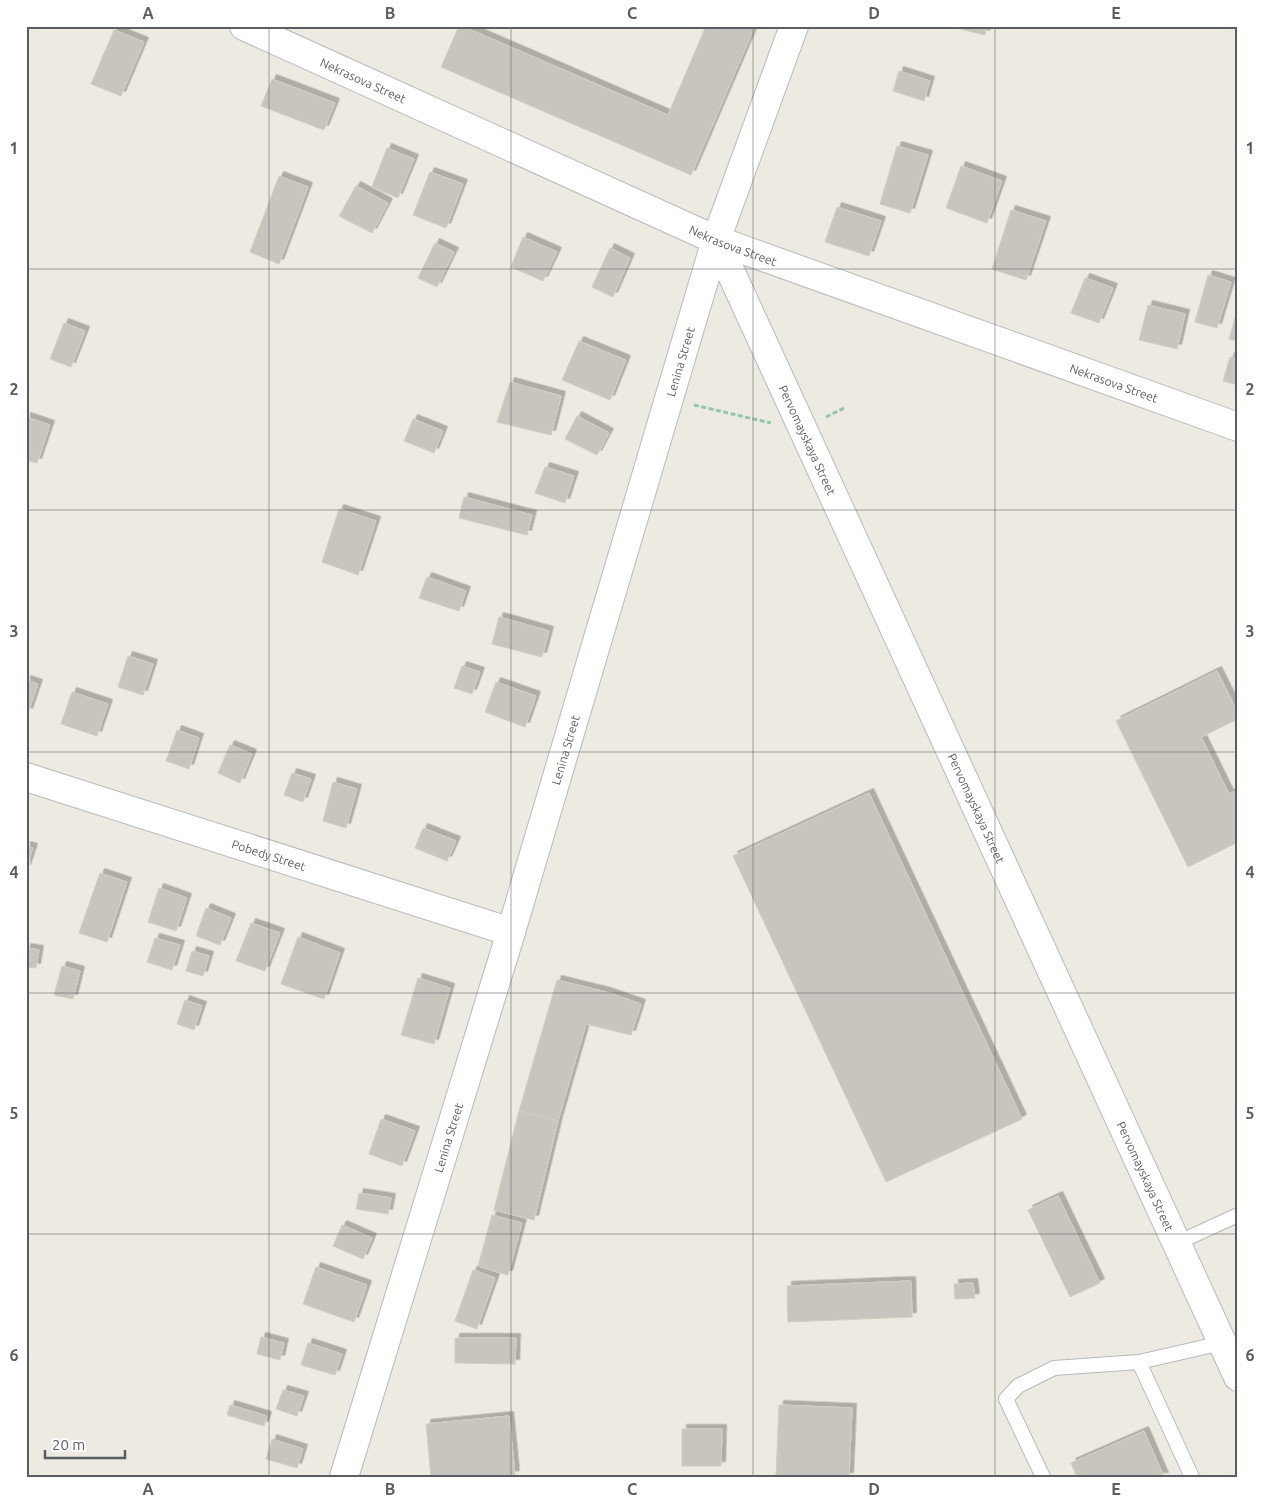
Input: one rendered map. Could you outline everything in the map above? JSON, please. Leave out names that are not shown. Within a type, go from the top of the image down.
[{"type":"street","name":"Nekrasova Street","points":[[244,26],[716,240],[1238,427]]},
{"type":"street","name":"Lenina Street","points":[[344,1477],[511,932],[716,240],[794,26]]},
{"type":"street","name":"Pervomayskaya Street","points":[[716,240],[1238,1377]]},
{"type":"street","name":"Pobedy Street","points":[[26,776],[511,932]]},
{"type":"lane","points":[[1177,1244],[1238,1215]]},
{"type":"lane","points":[[1042,1477],[1006,1399],[1018,1386],[1054,1368],[1139,1362],[1222,1343]]},
{"type":"lane","points":[[1139,1362],[1192,1477]]},
{"type":"path","points":[[669,399],[796,430],[846,407]]},
{"type":"building","points":[[459,26],[668,115],[706,26],[755,26],[691,175],[441,67]]},
{"type":"building","points":[[948,26],[987,26],[985,35]]},
{"type":"building","points":[[114,30],[144,42],[121,96],[91,84]]},
{"type":"building","points":[[899,71],[930,81],[924,101],[893,91]]},
{"type":"building","points":[[272,79],[335,103],[324,130],[261,106]]},
{"type":"building","points":[[897,146],[928,155],[910,213],[880,204]]},
{"type":"building","points":[[387,148],[414,159],[398,198],[372,187]]},
{"type":"building","points":[[961,166],[1002,181],[987,223],[946,208]]},
{"type":"building","points":[[430,172],[463,184],[446,228],[413,215]]},
{"type":"building","points":[[279,176],[308,187],[279,264],[250,252]]},
{"type":"building","points":[[356,186],[388,203],[372,233],[339,216]]},
{"type":"building","points":[[837,207],[881,221],[869,256],[825,242]]},
{"type":"building","points":[[1011,210],[1046,221],[1026,280],[992,269]]},
{"type":"building","points":[[523,237],[557,252],[543,281],[511,267]]},
{"type":"building","points":[[435,243],[454,252],[437,287],[418,278]]},
{"type":"building","points":[[610,248],[630,258],[613,297],[592,287]]},
{"type":"building","points":[[1208,275],[1231,282],[1217,328],[1195,322]]},
{"type":"building","points":[[1085,278],[1113,288],[1099,323],[1071,313]]},
{"type":"building","points":[[1148,305],[1185,314],[1177,349],[1139,340]]},
{"type":"building","points":[[1238,308],[1238,341],[1229,339]]},
{"type":"building","points":[[64,323],[85,331],[71,367],[50,359]]},
{"type":"building","points":[[579,341],[626,360],[610,400],[562,380]]},
{"type":"building","points":[[1230,357],[1238,359],[1238,385],[1223,381]]},
{"type":"building","points":[[510,382],[561,396],[551,435],[497,422]]},
{"type":"building","points":[[577,416],[609,433],[597,455],[565,439]]},
{"type":"building","points":[[26,417],[50,425],[37,463],[26,460]]},
{"type":"building","points":[[413,419],[443,431],[434,453],[404,441]]},
{"type":"building","points":[[545,467],[574,476],[565,503],[535,493]]},
{"type":"building","points":[[464,497],[532,515],[527,535],[459,518]]},
{"type":"building","points":[[339,509],[376,521],[358,575],[322,562]]},
{"type":"building","points":[[427,577],[466,591],[459,611],[419,598]]},
{"type":"building","points":[[499,617],[549,631],[542,657],[492,644]]},
{"type":"building","points":[[128,656],[153,664],[143,695],[118,687]]},
{"type":"building","points":[[462,666],[480,672],[472,694],[454,688]]},
{"type":"building","points":[[1217,671],[1238,713],[1238,719],[1201,737],[1229,794],[1238,790],[1238,842],[1188,867],[1116,721]]},
{"type":"building","points":[[26,680],[38,684],[28,713],[26,712]]},
{"type":"building","points":[[496,682],[536,696],[525,727],[485,712]]},
{"type":"building","points":[[72,692],[108,704],[97,736],[61,724]]},
{"type":"building","points":[[177,730],[199,738],[189,769],[166,761]]},
{"type":"building","points":[[230,745],[252,754],[240,783],[218,773]]},
{"type":"building","points":[[292,773],[311,779],[303,802],[284,795]]},
{"type":"building","points":[[333,782],[357,789],[346,828],[323,821]]},
{"type":"building","points":[[869,793],[1022,1119],[886,1182],[733,856]]},
{"type":"building","points":[[423,828],[456,841],[447,861],[415,848]]},
{"type":"building","points":[[26,846],[33,848],[26,869]]},
{"type":"building","points":[[100,873],[127,882],[107,942],[79,933]]},
{"type":"building","points":[[159,888],[187,898],[176,931],[148,922]]},
{"type":"building","points":[[206,908],[231,918],[220,945],[196,936]]},
{"type":"building","points":[[251,923],[280,933],[265,971],[236,961]]},
{"type":"building","points":[[298,937],[340,953],[324,999],[281,984]]},
{"type":"building","points":[[155,938],[180,945],[172,970],[147,962]]},
{"type":"building","points":[[26,948],[39,950],[36,968],[26,967]]},
{"type":"building","points":[[192,951],[209,956],[203,976],[186,971]]},
{"type":"building","points":[[62,966],[80,971],[73,999],[54,995]]},
{"type":"building","points":[[418,978],[450,988],[434,1044],[401,1035]]},
{"type":"building","points":[[557,980],[606,992],[641,1004],[631,1035],[586,1024],[558,1121],[519,1111]]},
{"type":"building","points":[[185,1000],[202,1006],[194,1030],[177,1024]]},
{"type":"building","points":[[519,1111],[558,1121],[534,1220],[494,1210]]},
{"type":"building","points":[[381,1119],[415,1131],[402,1166],[369,1154]]},
{"type":"building","points":[[359,1193],[391,1198],[388,1214],[356,1209]]},
{"type":"building","points":[[1058,1196],[1100,1283],[1070,1297],[1028,1210]]},
{"type":"building","points":[[492,1215],[522,1223],[508,1275],[478,1266]]},
{"type":"building","points":[[342,1225],[372,1238],[363,1259],[333,1246]]},
{"type":"building","points":[[316,1267],[367,1285],[354,1322],[303,1304]]},
{"type":"building","points":[[473,1270],[495,1278],[477,1329],[455,1321]]},
{"type":"building","points":[[911,1281],[912,1317],[788,1322],[787,1286]]},
{"type":"building","points":[[973,1283],[975,1298],[955,1299],[954,1284]]},
{"type":"building","points":[[261,1337],[284,1343],[280,1360],[257,1354]]},
{"type":"building","points":[[455,1338],[516,1338],[515,1364],[455,1363]]},
{"type":"building","points":[[308,1343],[342,1354],[335,1375],[301,1365]]},
{"type":"building","points":[[283,1390],[304,1396],[297,1416],[276,1409]]},
{"type":"building","points":[[230,1405],[267,1416],[264,1426],[227,1415]]},
{"type":"building","points":[[779,1405],[852,1408],[849,1477],[776,1477]]},
{"type":"building","points":[[509,1416],[515,1475],[497,1477],[431,1477],[426,1424]]},
{"type":"building","points":[[682,1429],[722,1429],[721,1466],[682,1466]]},
{"type":"building","points":[[1144,1431],[1164,1477],[1077,1477],[1071,1463]]},
{"type":"building","points":[[272,1439],[303,1449],[297,1468],[266,1459]]}]
